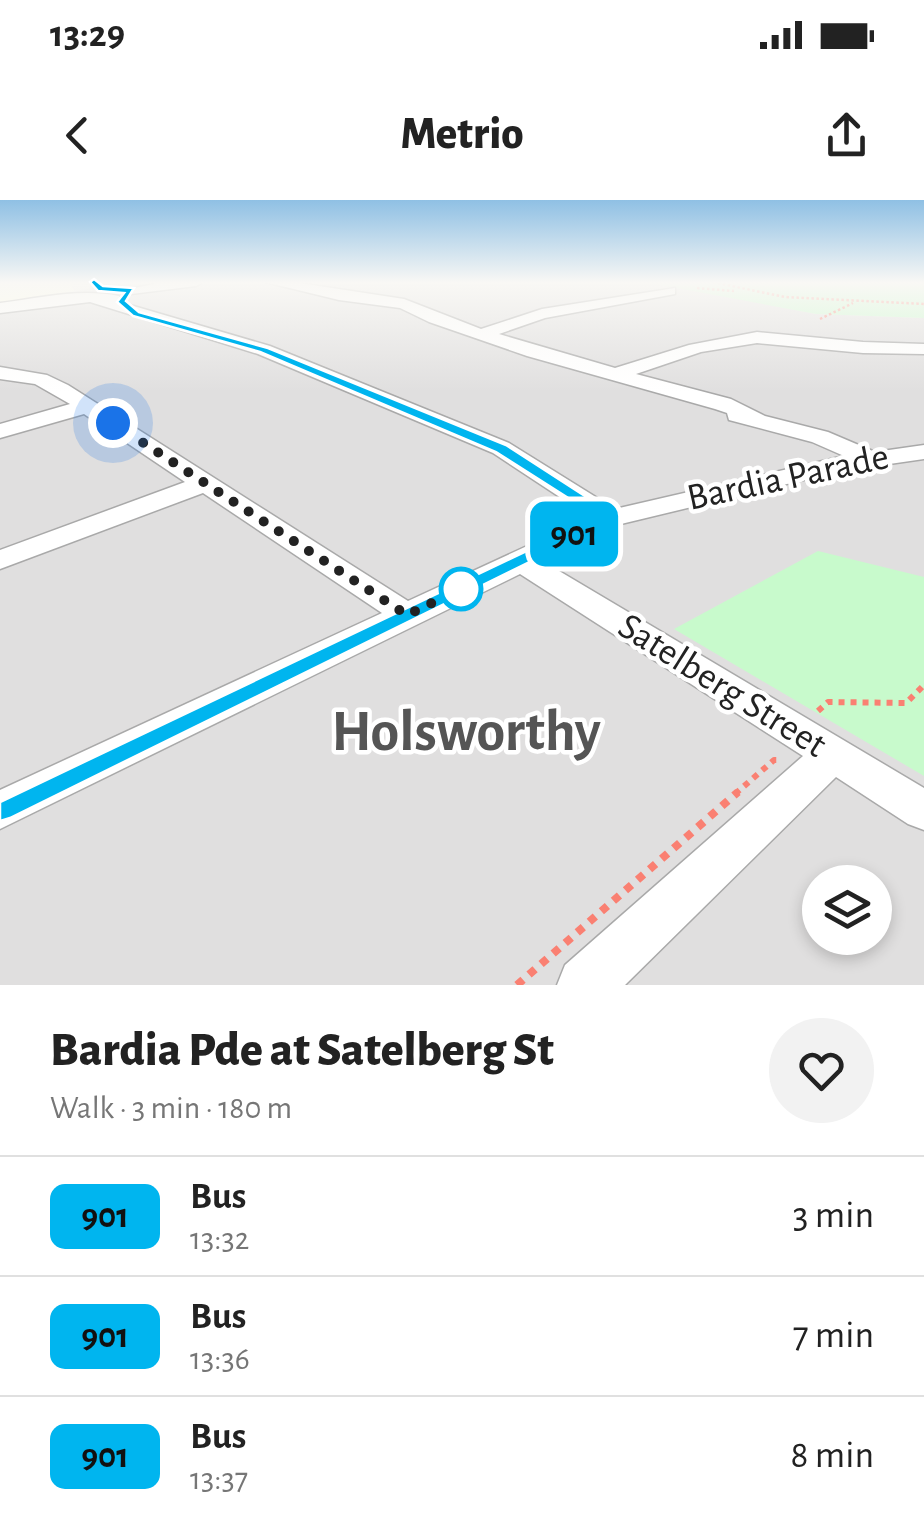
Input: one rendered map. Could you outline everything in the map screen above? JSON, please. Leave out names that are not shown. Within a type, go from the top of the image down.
[{"type":"street","points":[[180,319],[501,448],[610,518]]},
{"type":"street","points":[[443,319],[738,415],[830,440],[869,458]]},
{"type":"street","points":[[483,334],[536,319]]},
{"type":"street","points":[[802,340],[805,330],[819,319]]},
{"type":"street","points":[[618,374],[656,358],[759,338],[924,349]]},
{"type":"street","points":[[0,373],[50,384],[88,406],[407,615]]},
{"type":"street","points":[[0,432],[88,406]]},
{"type":"street","name":"Bardia Parade","points":[[0,810],[610,518],[869,458],[924,452]]},
{"type":"street","points":[[0,560],[206,483]]},
{"type":"street","name":"Satelberg Street","points":[[519,560],[924,810]]},
{"type":"street","points":[[585,985],[832,755]]},
{"type":"path","points":[[517,985],[774,760],[783,760]]},
{"type":"shaded area","points":[[0,319],[924,319],[924,985],[0,985]]},
{"type":"green space","points":[[818,551],[924,577],[924,776],[674,629]]},
{"type":"bus line","name":"901","points":[[0,810],[610,518],[501,448],[264,350],[150,319]]},
{"type":"district","name":"Holsworthy","points":[[466,733]]},
{"type":"route","points":[[113,423],[407,615],[461,589]]}]
